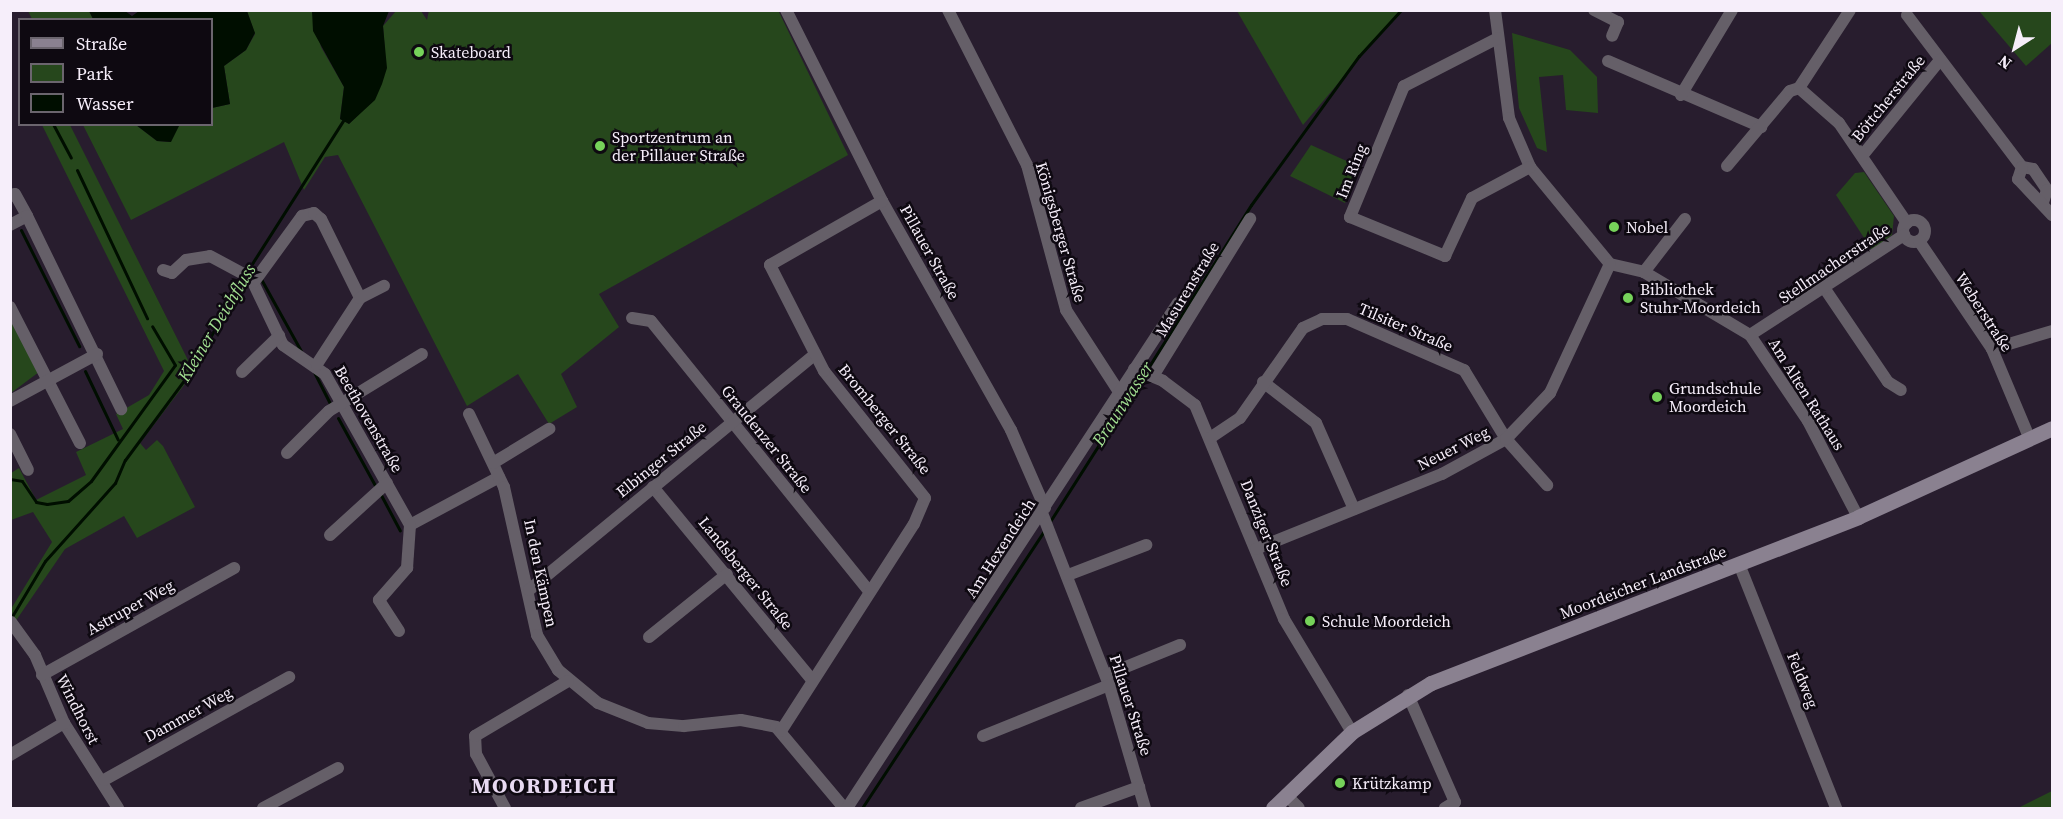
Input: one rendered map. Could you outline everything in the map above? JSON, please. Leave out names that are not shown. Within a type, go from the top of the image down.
[{"type":"main road","name":"Moordeicher Landstraße","points":[[1273,808],[1352,732],[1408,695],[1452,673],[1858,517],[2052,428]]},
{"type":"street","name":"Pillauer Straße","points":[[786,10],[882,201],[1011,430],[1108,680],[1145,808]]},
{"type":"street","name":"Königsberger Straße","points":[[948,10],[1027,165],[1066,310],[1119,392]]},
{"type":"street","points":[[1495,10],[1509,118],[1530,167],[1610,264],[1644,272],[1685,219]]},
{"type":"street","points":[[1594,10],[1618,22],[1612,36]]},
{"type":"street","points":[[1681,95],[1732,10]]},
{"type":"street","points":[[1727,166],[1790,91],[1799,88],[1850,10]]},
{"type":"street","name":"Böttcherstraße","points":[[1907,15],[2022,167],[2033,169],[2047,189],[2043,202]]},
{"type":"street","name":"Im Ring","points":[[1498,38],[1404,86],[1350,218],[1445,256],[1472,198],[1530,167]]},
{"type":"street","name":"Böttcherstraße","points":[[1862,156],[1940,60]]},
{"type":"street","points":[[1608,61],[1681,95],[1761,127]]},
{"type":"street","points":[[1799,88],[1832,115],[1862,156],[1906,229],[1919,241]]},
{"type":"street","name":"Böttcherstraße","points":[[2022,167],[2018,179],[2032,200],[2043,202],[2052,215]]},
{"type":"street","points":[[10,196],[15,194],[27,216],[97,354],[122,409]]},
{"type":"street","name":"Bromberger Straße","points":[[781,731],[870,592],[925,498],[815,354],[770,265],[882,201]]},
{"type":"street","points":[[164,270],[172,273],[186,260],[205,256],[254,276],[302,216],[315,213],[360,298]]},
{"type":"street","points":[[10,225],[27,216]]},
{"type":"street","name":"Masurenstraße","points":[[1153,376],[1250,219]]},
{"type":"street","name":"Weberstraße","points":[[1906,229],[1924,225],[1919,241],[1992,349],[2029,437]]},
{"type":"street","name":"Stellmacherstraße","points":[[1750,335],[1825,289],[1906,229]]},
{"type":"street","name":"Neuer Weg","points":[[1256,549],[1442,474],[1506,439],[1550,393],[1610,264]]},
{"type":"street","name":"Am Alten Rathaus","points":[[1644,272],[1750,335],[1809,421],[1858,517]]},
{"type":"street","name":"Beethovenstraße","points":[[254,276],[279,336],[294,354],[315,363],[343,407],[380,487],[410,525]]},
{"type":"street","points":[[315,363],[360,298],[384,286]]},
{"type":"street","points":[[1825,289],[1888,381],[1900,390]]},
{"type":"street","name":"Am Hexendeich","points":[[845,808],[1044,513],[1119,392],[1137,370],[1178,303]]},
{"type":"street","points":[[10,307],[80,443]]},
{"type":"street","name":"Graudenzer Straße","points":[[632,318],[651,321],[870,592]]},
{"type":"street","name":"Tilsiter Straße","points":[[1210,438],[1240,418],[1263,382],[1303,328],[1322,319],[1347,319],[1464,370],[1506,439],[1547,485]]},
{"type":"street","points":[[1992,349],[2052,331]]},
{"type":"street","points":[[242,372],[279,336]]},
{"type":"street","points":[[10,401],[97,354]]},
{"type":"street","points":[[287,453],[330,411],[343,407],[422,354]]},
{"type":"street","name":"Elbinger Straße","points":[[529,590],[815,354]]},
{"type":"street","name":"Danziger Straße","points":[[1137,370],[1153,376],[1195,405],[1296,641],[1352,732]]},
{"type":"street","points":[[1263,382],[1316,423],[1354,509]]},
{"type":"street","name":"In den Kämpen","points":[[469,414],[499,477],[529,590],[537,635],[568,681],[597,703],[648,723],[684,726],[750,720],[781,731]]},
{"type":"street","points":[[493,463],[549,429]]},
{"type":"street","points":[[10,434],[28,470]]},
{"type":"street","points":[[399,631],[379,600],[407,568],[410,525],[499,477]]},
{"type":"street","points":[[330,535],[380,487]]},
{"type":"street","name":"Landsberger Straße","points":[[653,487],[812,680]]},
{"type":"street","points":[[1068,575],[1146,545]]},
{"type":"street","name":"Feldweg","points":[[1739,564],[1836,808]]},
{"type":"street","name":"Astruper Weg","points":[[42,675],[234,568]]},
{"type":"street","points":[[649,637],[727,574]]},
{"type":"street","name":"Windhorst","points":[[11,622],[42,675],[64,723],[104,780],[118,808]]},
{"type":"street","points":[[982,736],[1180,645]]},
{"type":"street","name":"Dammer Weg","points":[[104,780],[288,677]]},
{"type":"street","points":[[505,808],[476,754],[475,736],[568,681]]},
{"type":"street","points":[[1408,695],[1455,802],[1445,808]]},
{"type":"street","points":[[10,755],[64,723]]},
{"type":"street","points":[[781,731],[845,808]]},
{"type":"street","points":[[263,808],[338,768]]},
{"type":"street","points":[[1081,808],[1139,787]]},
{"type":"street","points":[[1286,795],[1299,808]]},
{"type":"green space","name":"Sportzentrum an der Pillauer Straße","points":[[429,10],[778,10],[848,155],[599,294],[619,327],[561,374],[577,407],[549,424],[518,374],[467,406],[338,155],[325,157],[304,190],[284,142],[131,220],[84,126],[137,126],[157,141],[170,142],[178,126],[213,126],[213,108],[230,104],[224,66],[246,50],[255,34],[247,11],[312,11],[321,47],[344,87],[340,119],[349,124],[360,113],[385,52],[383,26],[396,11],[421,11],[427,20]]},
{"type":"green space","points":[[28,11],[89,11],[92,18],[32,18]]},
{"type":"green space","points":[[1237,11],[1399,11],[1303,125]]},
{"type":"green space","points":[[1979,11],[2052,11],[2052,43],[2026,66]]},
{"type":"green space","points":[[1512,33],[1570,50],[1597,77],[1598,113],[1566,110],[1563,75],[1539,77],[1547,152],[1537,148],[1519,108]]},
{"type":"green space","points":[[42,126],[71,126],[194,372],[140,443],[146,450],[157,440],[163,446],[195,507],[137,538],[124,516],[65,549],[15,622],[11,609],[52,542],[33,512],[11,520],[11,473],[19,468],[36,500],[86,475],[76,452],[123,429],[116,414],[149,395],[164,371]]},
{"type":"green space","points":[[1311,145],[1360,167],[1345,203],[1290,176]]},
{"type":"green space","points":[[1864,172],[1894,216],[1892,235],[1872,250],[1836,195],[1855,173]]},
{"type":"green space","points":[[10,315],[39,372],[11,393],[10,393]]},
{"type":"green space","points":[[2052,791],[2052,808],[2018,808]]},
{"type":"water","points":[[89,11],[125,11],[132,16],[139,11],[247,11],[255,33],[246,50],[224,66],[230,104],[213,108],[213,18],[92,18]]},
{"type":"water","points":[[312,11],[389,11],[383,26],[387,68],[382,84],[375,100],[349,124],[340,119],[344,87],[313,31]]},
{"type":"water","points":[[137,126],[179,126],[171,142],[157,141]]},
{"type":"waterway","name":"Braunwasser","points":[[1146,371],[1251,205],[1359,56],[1401,10]]},
{"type":"waterway","name":"Kleiner Deichfluss","points":[[246,273],[344,119]]},
{"type":"waterway","points":[[54,126],[71,158]]},
{"type":"waterway","points":[[77,170],[147,318]]},
{"type":"waterway","points":[[21,230],[79,346]]},
{"type":"waterway","name":"Kleiner Deichfluss","points":[[11,618],[45,561],[115,483],[125,460],[193,368],[243,278]]},
{"type":"waterway","points":[[261,279],[301,351]]},
{"type":"waterway","points":[[10,479],[22,481],[36,502],[47,504],[68,501],[91,481],[175,365],[152,326]]},
{"type":"waterway","points":[[85,371],[118,440]]},
{"type":"waterway","points":[[314,372],[331,405]]},
{"type":"waterway","name":"Braunwasser","points":[[1049,523],[1142,377]]},
{"type":"waterway","points":[[338,418],[376,487]]},
{"type":"waterway","points":[[381,495],[400,530]]},
{"type":"waterway","name":"Braunwasser","points":[[862,808],[1044,531]]},
{"type":"place","name":"Skateboard","points":[[419,52]]},
{"type":"place","name":"Sportzentrum an der Pillauer Straße","points":[[600,146]]},
{"type":"place","name":"Nobel","points":[[1614,227]]},
{"type":"place","name":"Bibliothek Stuhr-Moordeich","points":[[1628,298]]},
{"type":"place","name":"Grundschule Moordeich","points":[[1657,397]]},
{"type":"place","name":"Schule Moordeich","points":[[1310,621]]},
{"type":"place","name":"Krützkamp","points":[[1340,783]]},
{"type":"district","name":"MOORDEICH","points":[[544,786]]}]
